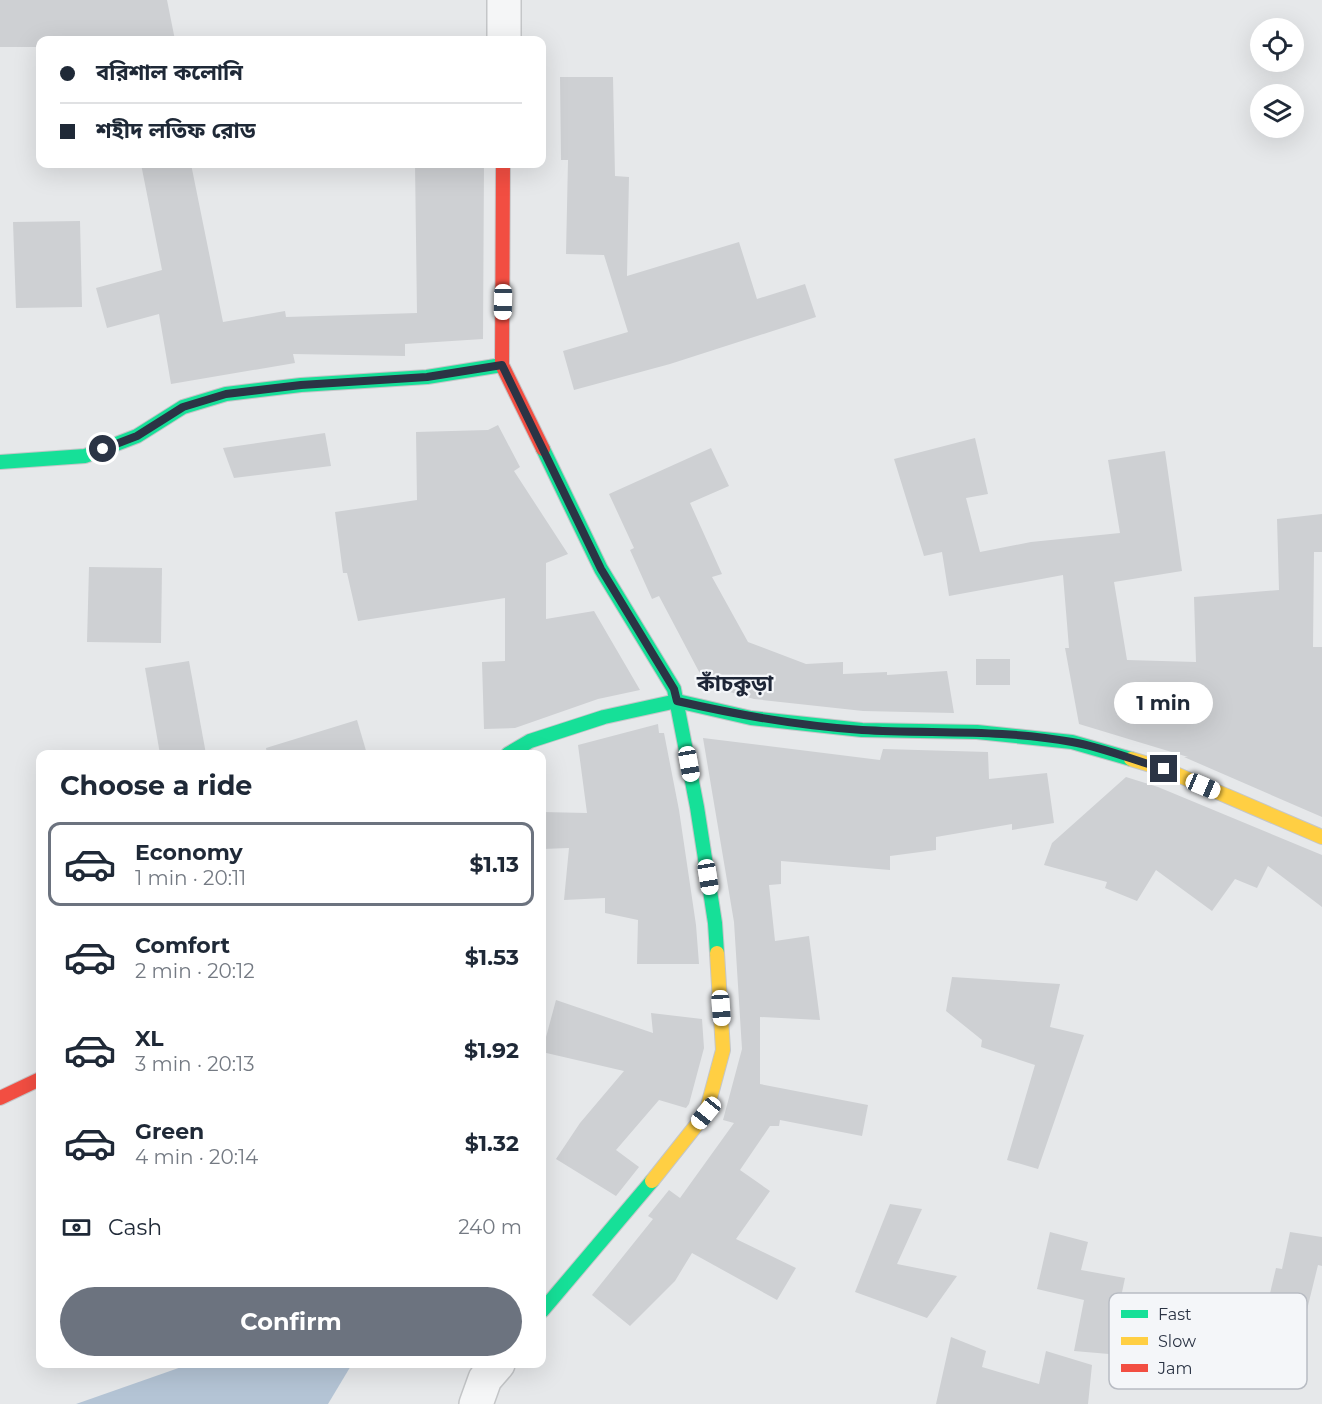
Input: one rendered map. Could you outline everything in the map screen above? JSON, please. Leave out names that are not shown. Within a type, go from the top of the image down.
[{"type":"street","points":[[504,0],[504,36]]},
{"type":"street","points":[[503,168],[502,365],[601,569],[674,689],[715,923],[723,1050],[706,1113],[637,1200],[546,1306]]},
{"type":"street","points":[[0,462],[85,456],[137,436],[183,407],[226,394],[301,385],[427,377],[502,365]]},
{"type":"street","points":[[515,750],[530,741],[604,717],[677,701],[751,718],[862,730],[977,732],[1072,742],[1164,769],[1322,837]]},
{"type":"street","points":[[0,1098],[36,1081]]},
{"type":"street","points":[[476,1404],[485,1379],[495,1368]]},
{"type":"water","points":[[179,1368],[350,1368],[328,1404],[76,1404]]},
{"type":"building","points":[[0,0],[167,0],[174,36],[36,36],[36,47],[0,47]]},
{"type":"building","points":[[560,77],[613,77],[615,176],[629,177],[627,276],[739,242],[757,299],[805,284],[816,317],[670,364],[574,390],[563,351],[628,332],[604,255],[566,254],[568,160],[561,160]]},
{"type":"building","points":[[142,168],[192,168],[223,322],[285,311],[286,317],[417,313],[415,168],[484,168],[483,339],[405,344],[405,356],[293,354],[295,363],[171,384],[159,314],[107,328],[96,288],[162,270]]},
{"type":"building","points":[[80,221],[82,307],[16,308],[13,222]]},
{"type":"building","points":[[498,425],[520,467],[514,471],[568,554],[546,563],[546,619],[594,611],[640,690],[598,699],[515,728],[484,729],[482,662],[505,661],[505,598],[358,621],[347,573],[343,573],[335,512],[417,500],[416,432],[488,430]]},
{"type":"building","points":[[325,433],[331,466],[234,478],[223,448]]},
{"type":"building","points":[[975,438],[988,494],[966,498],[980,552],[1031,542],[1120,533],[1108,460],[1165,451],[1182,571],[1114,582],[1127,660],[1196,662],[1194,597],[1279,590],[1277,519],[1322,514],[1322,552],[1314,552],[1313,647],[1322,647],[1322,817],[1184,757],[1188,757],[1079,724],[1065,648],[1069,648],[1063,575],[949,596],[942,552],[924,556],[894,459]]},
{"type":"building","points":[[711,448],[729,486],[690,503],[722,574],[712,577],[748,642],[806,664],[843,662],[843,674],[887,672],[887,675],[947,671],[954,713],[863,711],[754,699],[706,685],[659,596],[652,599],[630,550],[634,548],[609,494]]},
{"type":"building","points":[[89,567],[162,568],[161,643],[87,642]]},
{"type":"building","points":[[976,659],[1010,659],[1010,685],[976,685]]},
{"type":"building","points":[[189,661],[205,750],[159,750],[145,668]]},
{"type":"building","points":[[357,720],[366,750],[266,750],[266,748]]},
{"type":"building","points":[[658,724],[659,733],[664,733],[679,810],[696,925],[699,964],[637,964],[638,920],[605,913],[605,898],[564,900],[569,848],[546,849],[546,812],[587,813],[578,745]]},
{"type":"building","points":[[703,738],[880,760],[883,749],[988,752],[989,779],[1047,773],[1054,823],[1012,830],[1012,824],[936,837],[936,850],[890,856],[890,870],[781,861],[781,884],[769,885],[775,941],[809,936],[820,1020],[760,1017],[760,1084],[868,1105],[862,1136],[780,1120],[779,1126],[770,1126],[740,1170],[770,1191],[736,1239],[796,1268],[777,1300],[692,1253],[675,1281],[630,1326],[592,1295],[653,1219],[648,1216],[669,1190],[680,1198],[734,1123],[723,1120],[742,1049],[734,922]]},
{"type":"building","points":[[1126,777],[1158,787],[1322,855],[1322,907],[1268,866],[1257,888],[1235,879],[1212,911],[1156,870],[1137,901],[1105,888],[1107,882],[1044,865],[1052,843]]},
{"type":"building","points":[[952,977],[1060,984],[1050,1027],[1084,1035],[1038,1169],[1007,1160],[1035,1065],[981,1047],[982,1040],[946,1011]]},
{"type":"building","points":[[556,1000],[653,1033],[651,1013],[702,1019],[704,1048],[689,1104],[686,1108],[659,1100],[616,1150],[639,1167],[616,1196],[556,1159],[580,1123],[624,1071],[546,1053],[546,1037]]},
{"type":"building","points":[[890,1204],[922,1209],[897,1264],[957,1276],[927,1318],[855,1292]]},
{"type":"building","points":[[1050,1232],[1088,1242],[1081,1270],[1125,1278],[1122,1293],[1109,1293],[1109,1354],[1074,1351],[1084,1300],[1037,1289]]},
{"type":"building","points":[[1290,1232],[1322,1237],[1322,1266],[1318,1265],[1307,1310],[1307,1293],[1270,1293],[1276,1268],[1282,1269]]},
{"type":"building","points":[[951,1337],[986,1351],[982,1367],[1039,1384],[1046,1351],[1092,1365],[1088,1404],[936,1404]]},
{"type":"traffic: fast","points":[[0,462],[85,456],[137,436],[183,407],[226,394],[301,385],[427,377],[502,365]]},
{"type":"traffic: fast","points":[[543,449],[601,569],[674,689],[697,807],[715,923],[717,953]]},
{"type":"traffic: fast","points":[[515,750],[530,741],[604,717],[677,701],[751,718],[862,730],[977,732],[1072,742],[1131,759]]},
{"type":"traffic: fast","points":[[546,1306],[652,1181]]},
{"type":"traffic: slow","points":[[1131,759],[1164,769],[1322,837]]},
{"type":"traffic: slow","points":[[652,1181],[706,1113],[723,1050],[717,953]]},
{"type":"traffic: jam","points":[[503,168],[502,365],[543,449]]},
{"type":"traffic: jam","points":[[0,1098],[36,1081]]},
{"type":"district","name":"কাঁচকুড়া","points":[[735,683]]},
{"type":"route","points":[[103,449],[137,436],[183,407],[226,394],[301,385],[427,377],[502,365],[601,569],[674,689],[677,701],[751,718],[862,730],[977,732],[1072,742],[1164,769]]}]
